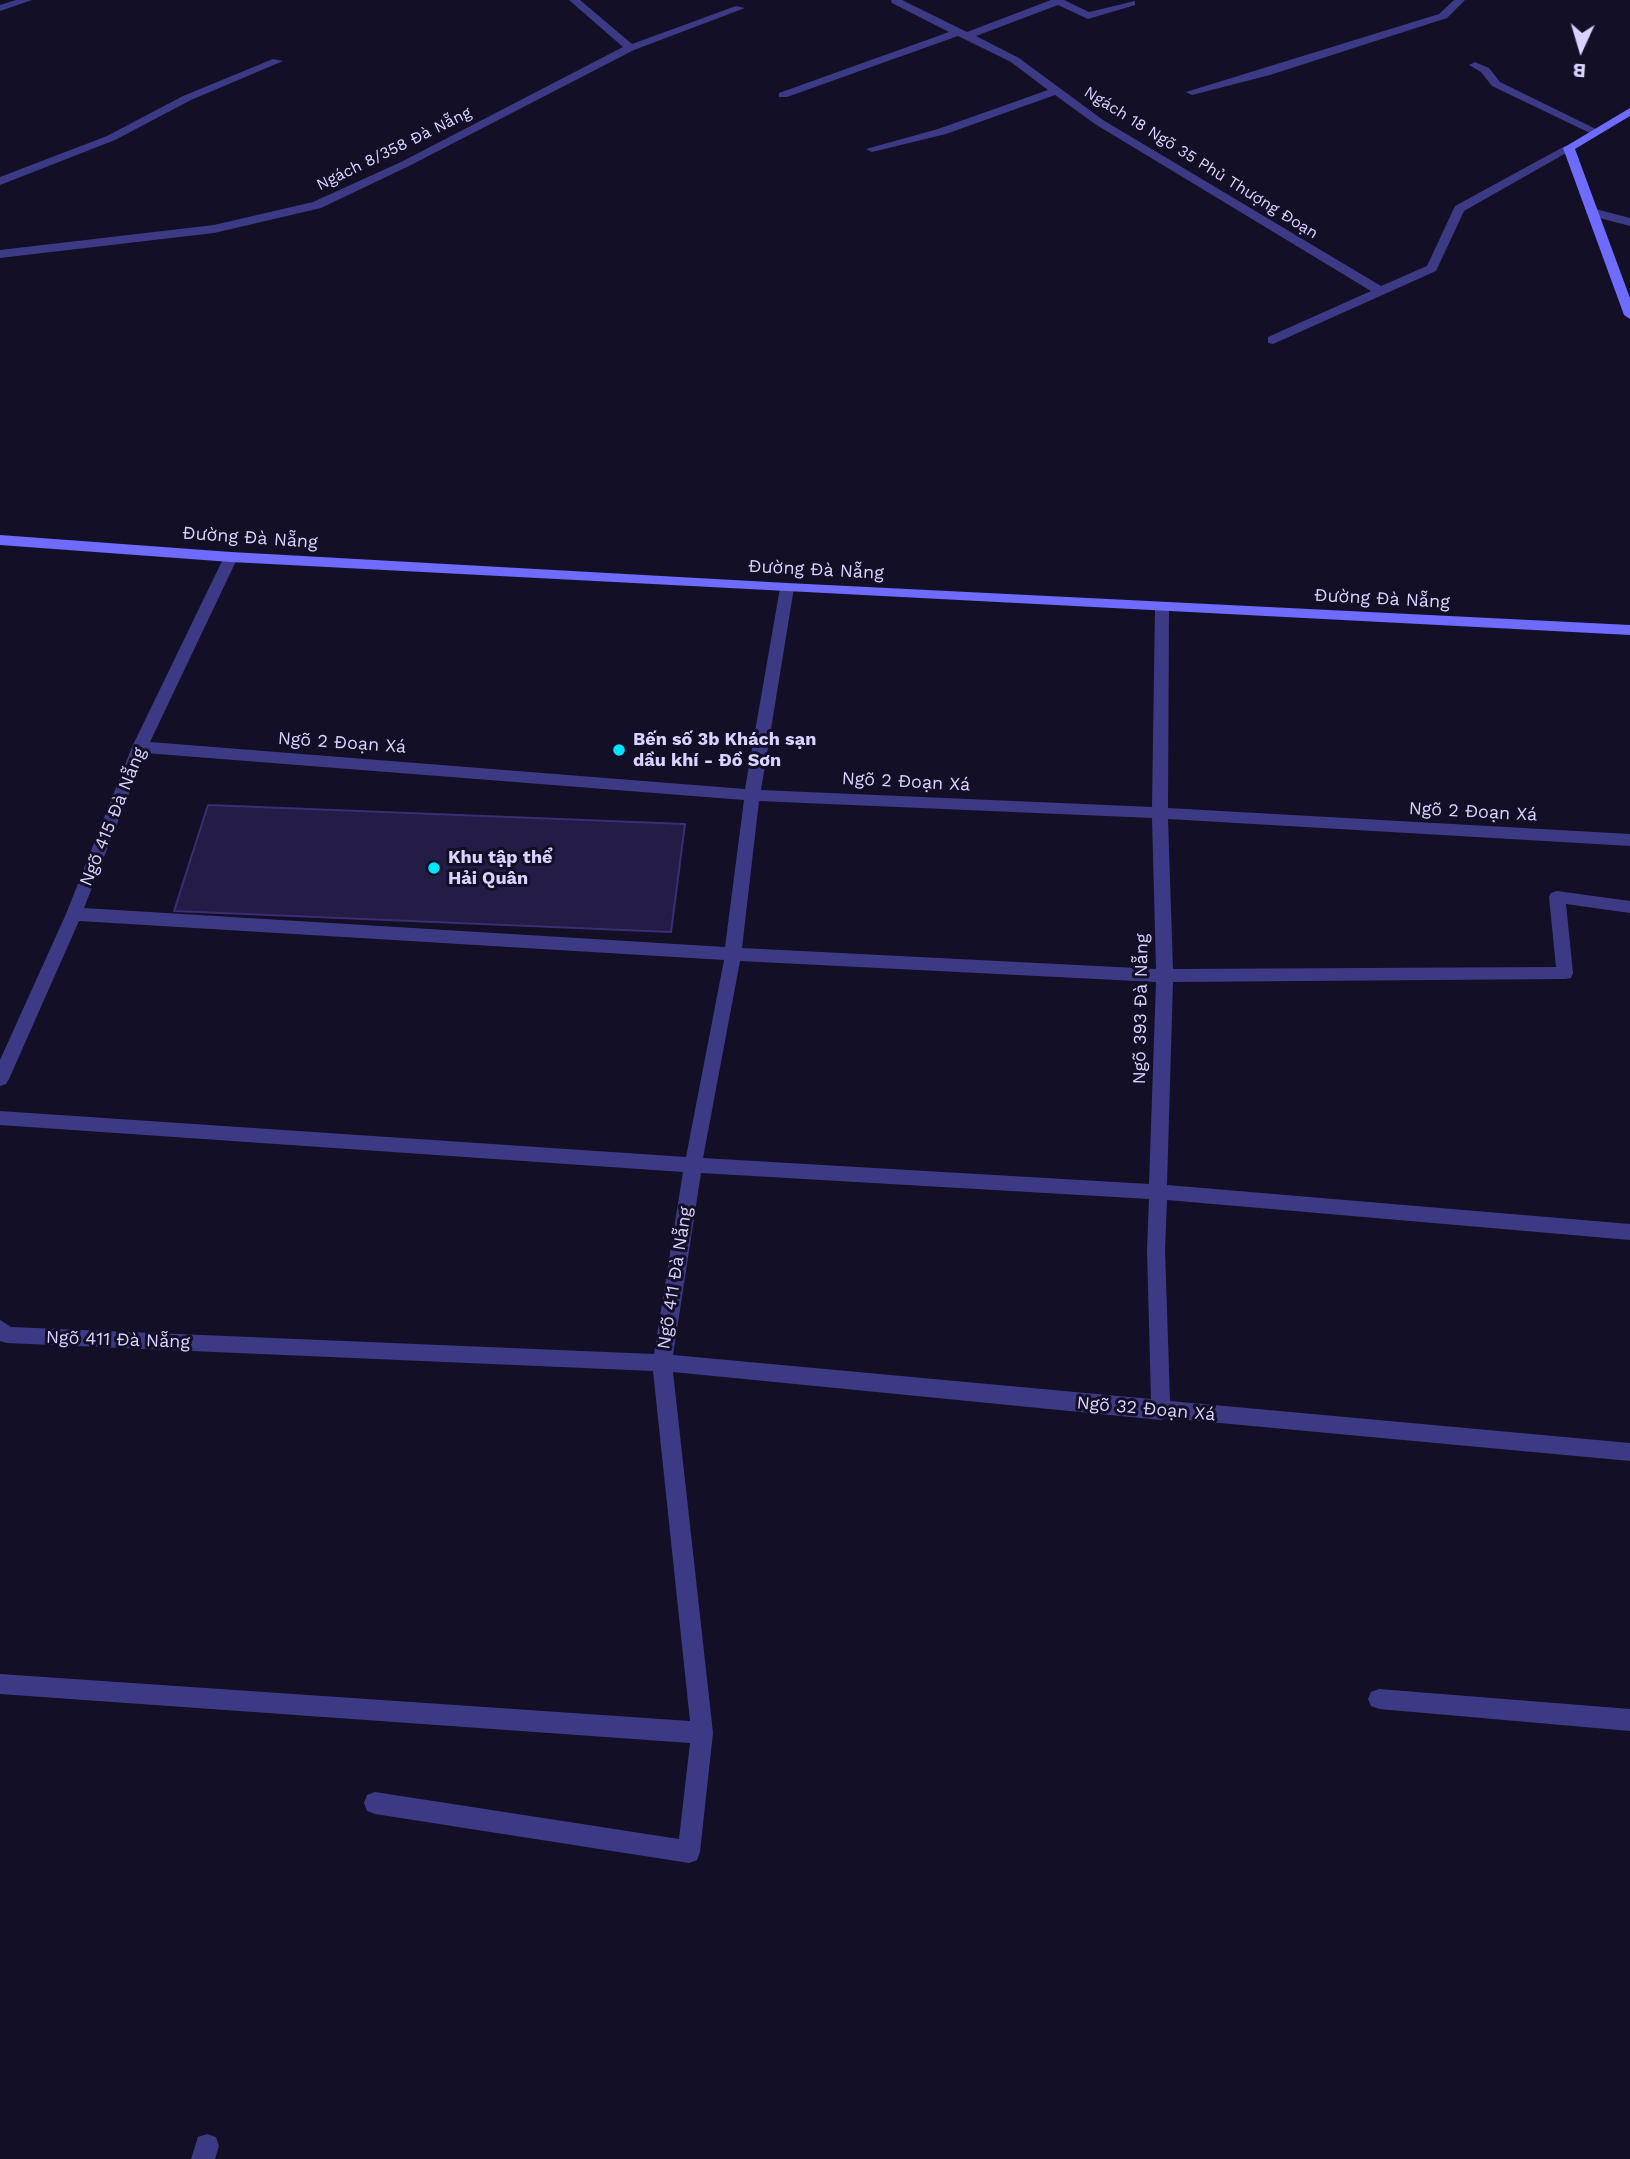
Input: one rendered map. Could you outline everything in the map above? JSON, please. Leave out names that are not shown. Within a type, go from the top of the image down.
[{"type":"main road","points":[[1630,111],[1569,148],[1630,315]]},
{"type":"main road","name":"Đường Đà Nẵng","points":[[0,540],[231,557],[787,588],[1630,630]]},
{"type":"lane","points":[[0,8],[27,0]]},
{"type":"lane","points":[[574,0],[630,48]]},
{"type":"lane","name":"Ngách 18 Ngõ 35 Phủ Thượng Đoạn","points":[[897,0],[1015,60],[1099,122],[1380,291]]},
{"type":"lane","points":[[1192,92],[1266,73],[1432,20],[1443,16],[1460,0]]},
{"type":"lane","points":[[783,95],[889,55],[963,34],[1058,1],[1088,16],[1131,3]]},
{"type":"lane","name":"Ngách 8/358 Đà Nẵng","points":[[0,254],[214,229],[317,205],[405,164],[630,48],[740,8]]},
{"type":"lane","points":[[0,181],[111,138],[187,98],[277,61]]},
{"type":"lane","points":[[1475,65],[1485,70],[1496,84],[1596,132]]},
{"type":"lane","points":[[872,149],[942,132],[1056,90]]},
{"type":"lane","points":[[1273,340],[1432,268],[1459,209],[1569,148]]},
{"type":"lane","points":[[1592,212],[1630,222]]},
{"type":"lane","points":[[0,244],[15,251]]},
{"type":"lane","name":"Ngõ 415 Đà Nẵng","points":[[0,1079],[74,914],[140,747],[231,557]]},
{"type":"lane","name":"Ngõ 411 Đà Nẵng","points":[[4,1331],[662,1363],[692,1165],[733,954],[752,794],[787,588]]},
{"type":"lane","name":"Ngõ 393 Đà Nẵng","points":[[1161,1411],[1156,1250],[1165,976],[1160,813],[1162,607]]},
{"type":"lane","name":"Ngõ 2 Đoạn Xá","points":[[140,747],[752,794],[1160,813],[1630,840]]},
{"type":"lane","points":[[74,914],[733,954],[1165,976],[1565,973],[1558,897],[1630,907]]},
{"type":"lane","points":[[0,1118],[692,1165],[1158,1192],[1630,1232]]},
{"type":"lane","points":[[375,1803],[689,1852],[702,1733],[662,1363]]},
{"type":"lane","name":"Ngõ 32 Đoạn Xá","points":[[662,1363],[1161,1411],[1630,1452]]},
{"type":"lane","points":[[0,1684],[702,1733]]},
{"type":"lane","points":[[1379,1699],[1630,1720]]},
{"type":"building","name":"Khu tập thể Hải Quân","points":[[208,805],[685,824],[671,932],[174,911]]},
{"type":"place","name":"Bến số 3b Khách sạn dầu khí - Đồ Sơn","points":[[619,750]]},
{"type":"place","name":"Khu tập thể Hải Quân","points":[[434,868]]}]
